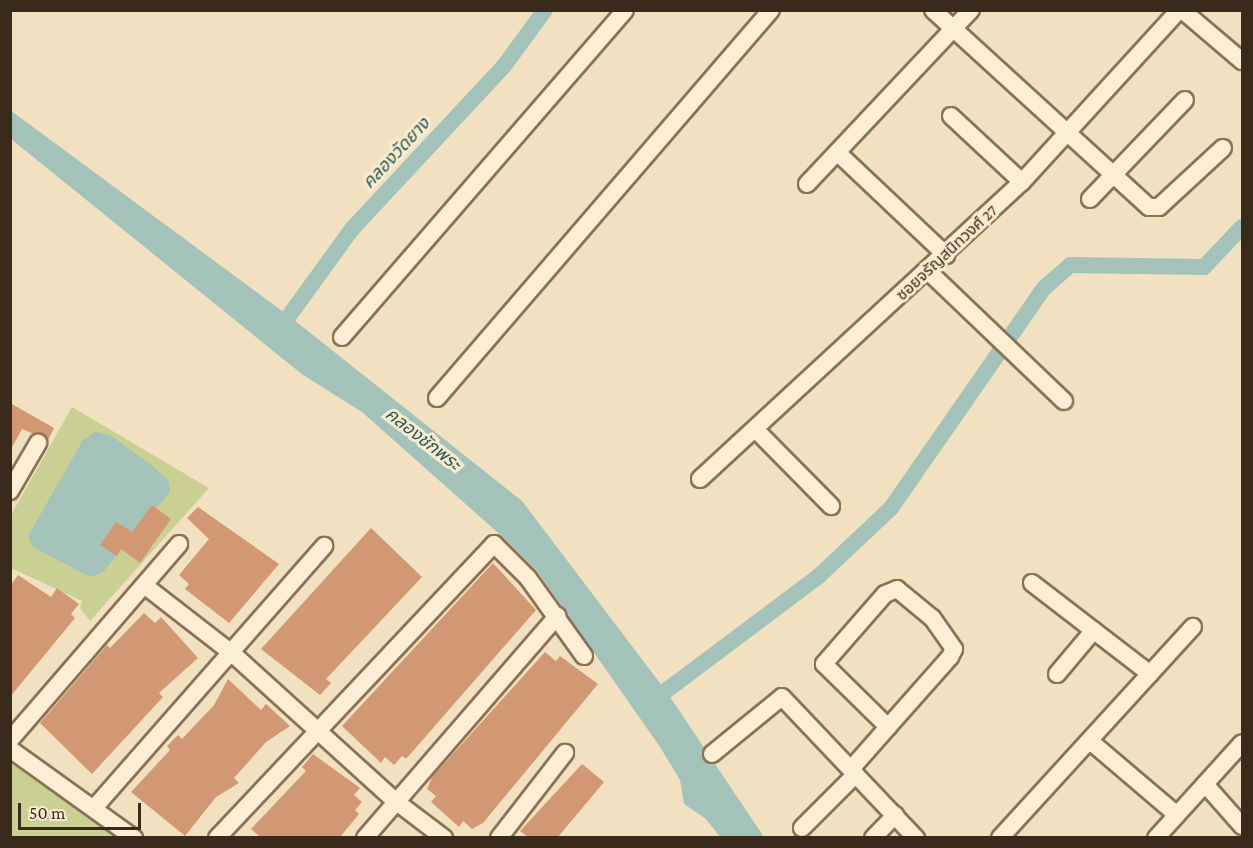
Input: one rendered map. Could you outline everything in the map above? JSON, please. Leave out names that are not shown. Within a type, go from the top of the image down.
[{"type":"street","points":[[342,337],[625,10]]},
{"type":"street","points":[[437,398],[771,10]]},
{"type":"street","points":[[933,10],[1072,131],[1155,210],[1223,148]]},
{"type":"street","points":[[807,183],[838,153],[971,10]]},
{"type":"street","points":[[1181,10],[1242,61]]},
{"type":"street","name":"ซอยจรัญสนิทวงศ์ 27","points":[[700,479],[946,255],[1022,182],[1072,131],[1181,10]]},
{"type":"street","points":[[1090,199],[1185,100]]},
{"type":"street","points":[[951,116],[1022,182]]},
{"type":"street","points":[[838,153],[946,255]]},
{"type":"street","points":[[928,271],[1064,401]]},
{"type":"street","points":[[756,430],[831,507]]},
{"type":"street","points":[[10,491],[39,443]]},
{"type":"street","points":[[217,837],[494,543],[557,616],[584,656]]},
{"type":"street","points":[[10,740],[179,544]]},
{"type":"street","points":[[94,808],[233,654],[324,546]]},
{"type":"street","points":[[1032,583],[1150,674]]},
{"type":"street","points":[[144,585],[233,654],[394,800],[444,837]]},
{"type":"street","points":[[802,828],[853,771],[954,649],[932,618],[897,589],[885,594],[824,664],[888,727]]},
{"type":"street","points":[[365,837],[394,800],[557,616]]},
{"type":"street","points":[[1000,837],[1193,627]]},
{"type":"street","points":[[1057,674],[1094,630]]},
{"type":"street","points":[[712,754],[782,697],[916,837]]},
{"type":"street","points":[[1090,741],[1177,815]]},
{"type":"street","points":[[1156,837],[1242,743]]},
{"type":"street","points":[[10,749],[134,837]]},
{"type":"street","points":[[499,837],[565,753]]},
{"type":"street","points":[[1205,784],[1242,826]]},
{"type":"street","points":[[873,837],[895,815]]},
{"type":"green space","points":[[72,407],[209,488],[90,621],[80,608],[82,601],[11,568],[11,515]]},
{"type":"green space","points":[[10,763],[64,796],[120,837],[11,837]]},
{"type":"water","name":"คลองชักพระ","points":[[10,110],[289,316],[522,501],[666,691],[764,837],[720,837],[706,819],[684,804],[680,780],[660,747],[537,571],[505,539],[362,412],[303,375],[11,139]]},
{"type":"water","points":[[95,432],[110,435],[150,464],[168,480],[170,492],[103,572],[90,577],[33,547],[28,536],[83,440]]},
{"type":"building","points":[[10,403],[54,428],[48,440],[22,429],[10,451]]},
{"type":"building","points":[[152,505],[171,519],[140,563],[121,549],[117,556],[100,545],[116,522],[132,532]]},
{"type":"building","points":[[198,507],[279,564],[229,623],[185,589],[189,584],[179,575],[209,539],[187,518]]},
{"type":"building","points":[[371,528],[422,577],[326,679],[331,683],[320,695],[261,649]]},
{"type":"building","points":[[493,563],[536,610],[406,759],[402,756],[394,765],[385,757],[381,763],[342,726]]},
{"type":"building","points":[[18,575],[51,597],[57,588],[79,604],[71,614],[75,618],[10,697],[10,586]]},
{"type":"building","points":[[144,613],[155,623],[161,617],[198,658],[159,693],[163,697],[92,774],[40,723],[107,645],[110,648]]},
{"type":"building","points":[[545,652],[556,661],[560,656],[598,684],[483,823],[472,829],[463,821],[459,827],[431,802],[436,796],[427,789],[432,777]]},
{"type":"building","points":[[228,679],[261,710],[266,704],[290,726],[266,742],[234,778],[239,783],[216,797],[185,836],[131,792],[170,750],[167,746],[178,735],[182,739],[214,705]]},
{"type":"building","points":[[313,754],[360,788],[354,795],[362,802],[355,810],[359,814],[340,837],[260,837],[251,829],[306,771],[302,767]]},
{"type":"building","points":[[582,764],[604,782],[558,837],[528,837],[520,831]]},
{"type":"waterway","name":"คลองวัดยาง","points":[[281,327],[352,229],[504,66],[545,10]]},
{"type":"waterway","points":[[655,699],[820,575],[891,508],[1044,288],[1070,265],[1204,267],[1242,227]]}]
